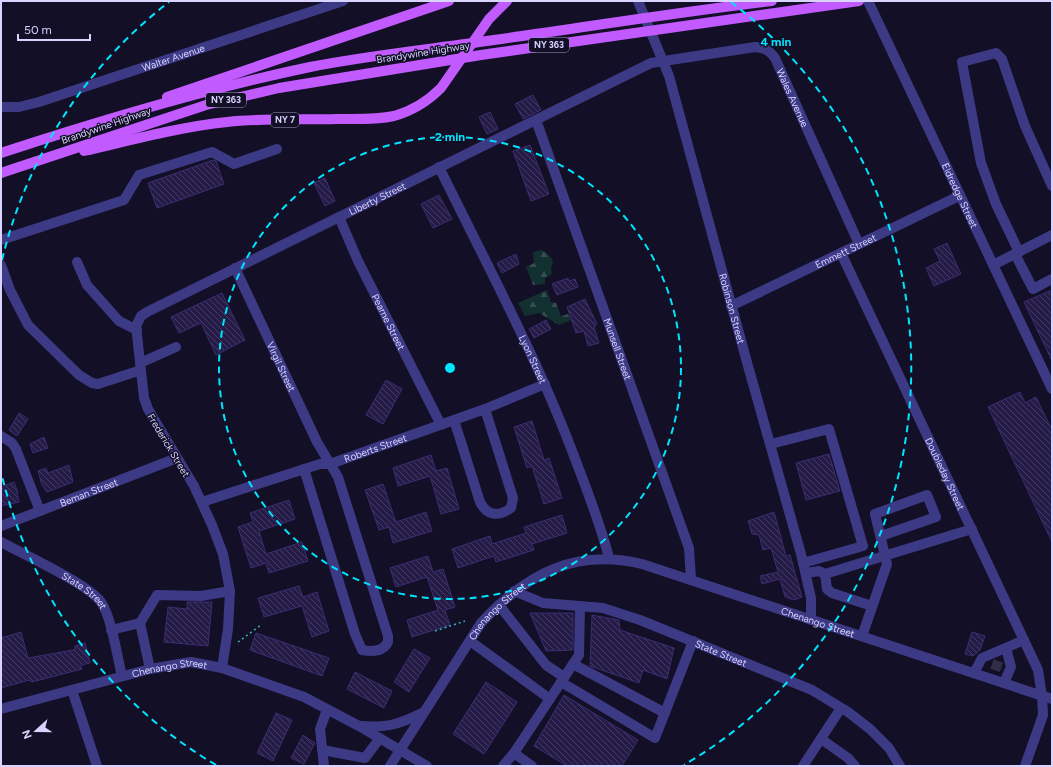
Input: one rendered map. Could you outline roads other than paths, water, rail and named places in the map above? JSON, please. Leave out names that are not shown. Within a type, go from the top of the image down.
[{"type":"main road","points":[[76,129],[449,1]]},
{"type":"main road","name":"NY 7","points":[[16,168],[170,130],[227,122],[256,120],[369,119],[394,116],[420,105],[440,88],[489,19],[507,1]]},
{"type":"main road","name":"Brandywine Highway","points":[[1,153],[76,129],[251,80],[374,56],[675,13],[772,1]]},
{"type":"main road","name":"Brandywine Highway","points":[[1,173],[155,121],[245,95],[481,55],[682,25],[859,1]]},
{"type":"street","name":"Walter Avenue","points":[[1,107],[19,107],[39,102],[343,1]]},
{"type":"street","name":"Robinson Street","points":[[638,1],[664,60],[804,568],[811,598],[811,620]]},
{"type":"street","name":"Eldredge Street","points":[[868,1],[1052,389]]},
{"type":"street","name":"Wales Avenue","points":[[664,60],[755,47],[764,48],[770,51],[792,94],[859,244]]},
{"type":"street","points":[[1052,186],[1025,126],[1002,59],[996,53],[962,62],[981,163],[996,204],[1033,289],[1052,279]]},
{"type":"street","name":"Liberty Street","points":[[137,330],[138,321],[147,312],[439,167],[651,64],[664,60]]},
{"type":"street","name":"Munsell Street","points":[[536,120],[689,548],[691,579]]},
{"type":"street","points":[[1,148],[19,147]]},
{"type":"street","points":[[1,240],[124,200],[139,175],[212,152],[234,164],[277,149]]},
{"type":"street","name":"Lyon Street","points":[[439,167],[531,351],[559,416],[602,527],[609,558]]},
{"type":"street","name":"Emmett Street","points":[[731,306],[960,196]]},
{"type":"street","name":"Pearne Street","points":[[339,217],[365,275],[441,425]]},
{"type":"street","points":[[992,265],[1052,236]]},
{"type":"street","name":"Doubleday Street","points":[[841,253],[1038,670],[1047,698],[1043,715],[1025,766]]},
{"type":"street","points":[[77,262],[87,285],[114,316],[119,321],[137,330],[140,366]]},
{"type":"street","points":[[1,267],[10,290],[28,325],[79,375],[92,383],[98,384],[140,366],[176,347]]},
{"type":"street","name":"Virgil Street","points":[[235,268],[314,434],[338,477],[388,636],[388,642],[383,649],[372,652],[362,650],[355,634],[304,469]]},
{"type":"street","name":"Frederick Street","points":[[140,366],[144,398],[148,409],[202,502],[222,554],[230,591],[228,630],[222,668]]},
{"type":"street","name":"Roberts Street","points":[[202,502],[320,464],[330,464],[485,409],[545,384]]},
{"type":"street","points":[[454,420],[480,502],[484,509],[489,513],[500,514],[511,508],[513,498],[485,409]]},
{"type":"street","points":[[771,444],[829,430],[863,546],[804,568]]},
{"type":"street","points":[[1,436],[12,443],[16,449],[40,511]]},
{"type":"street","name":"Beman Street","points":[[1,526],[177,458]]},
{"type":"street","points":[[862,636],[887,564],[875,514],[927,495],[936,517],[881,536]]},
{"type":"street","points":[[804,568],[819,571],[825,574],[972,529]]},
{"type":"street","name":"State Street","points":[[1,542],[80,585],[94,595],[101,603],[111,630],[122,676]]},
{"type":"street","name":"Chenango Street","points":[[1,709],[150,669],[191,662],[222,668],[304,697],[400,750],[481,623],[514,591],[540,574],[557,567],[579,561],[609,558],[642,564],[691,579],[1047,698]]},
{"type":"street","points":[[825,574],[827,589],[832,593],[872,606]]},
{"type":"street","points":[[111,630],[140,622],[157,595],[201,596],[230,591]]},
{"type":"street","name":"State Street","points":[[514,591],[543,603],[603,608],[640,620],[812,690],[841,708],[870,729],[889,748],[900,766]]},
{"type":"street","points":[[499,605],[546,665],[562,680],[655,738],[693,641]]},
{"type":"street","points":[[503,766],[514,753],[579,655],[580,606]]},
{"type":"street","points":[[140,622],[150,669]]},
{"type":"street","points":[[974,673],[982,658],[1024,640]]},
{"type":"street","points":[[470,641],[550,699]]},
{"type":"street","points":[[1004,683],[1007,669],[1011,667],[1006,648]]},
{"type":"street","points":[[981,660],[992,664]]},
{"type":"street","points":[[573,664],[665,713]]},
{"type":"street","points":[[72,690],[97,766]]},
{"type":"street","points":[[803,766],[841,708]]},
{"type":"street","points":[[324,766],[320,729],[327,710]]},
{"type":"street","points":[[359,726],[393,726],[426,711]]},
{"type":"street","points":[[322,750],[365,758],[380,738]]},
{"type":"street","points":[[821,739],[848,758],[855,766]]},
{"type":"street","points":[[390,766],[400,750],[427,766]]},
{"type":"street","points":[[514,753],[532,766]]},
{"type":"tunnel","points":[[992,664],[1004,668]]}]
